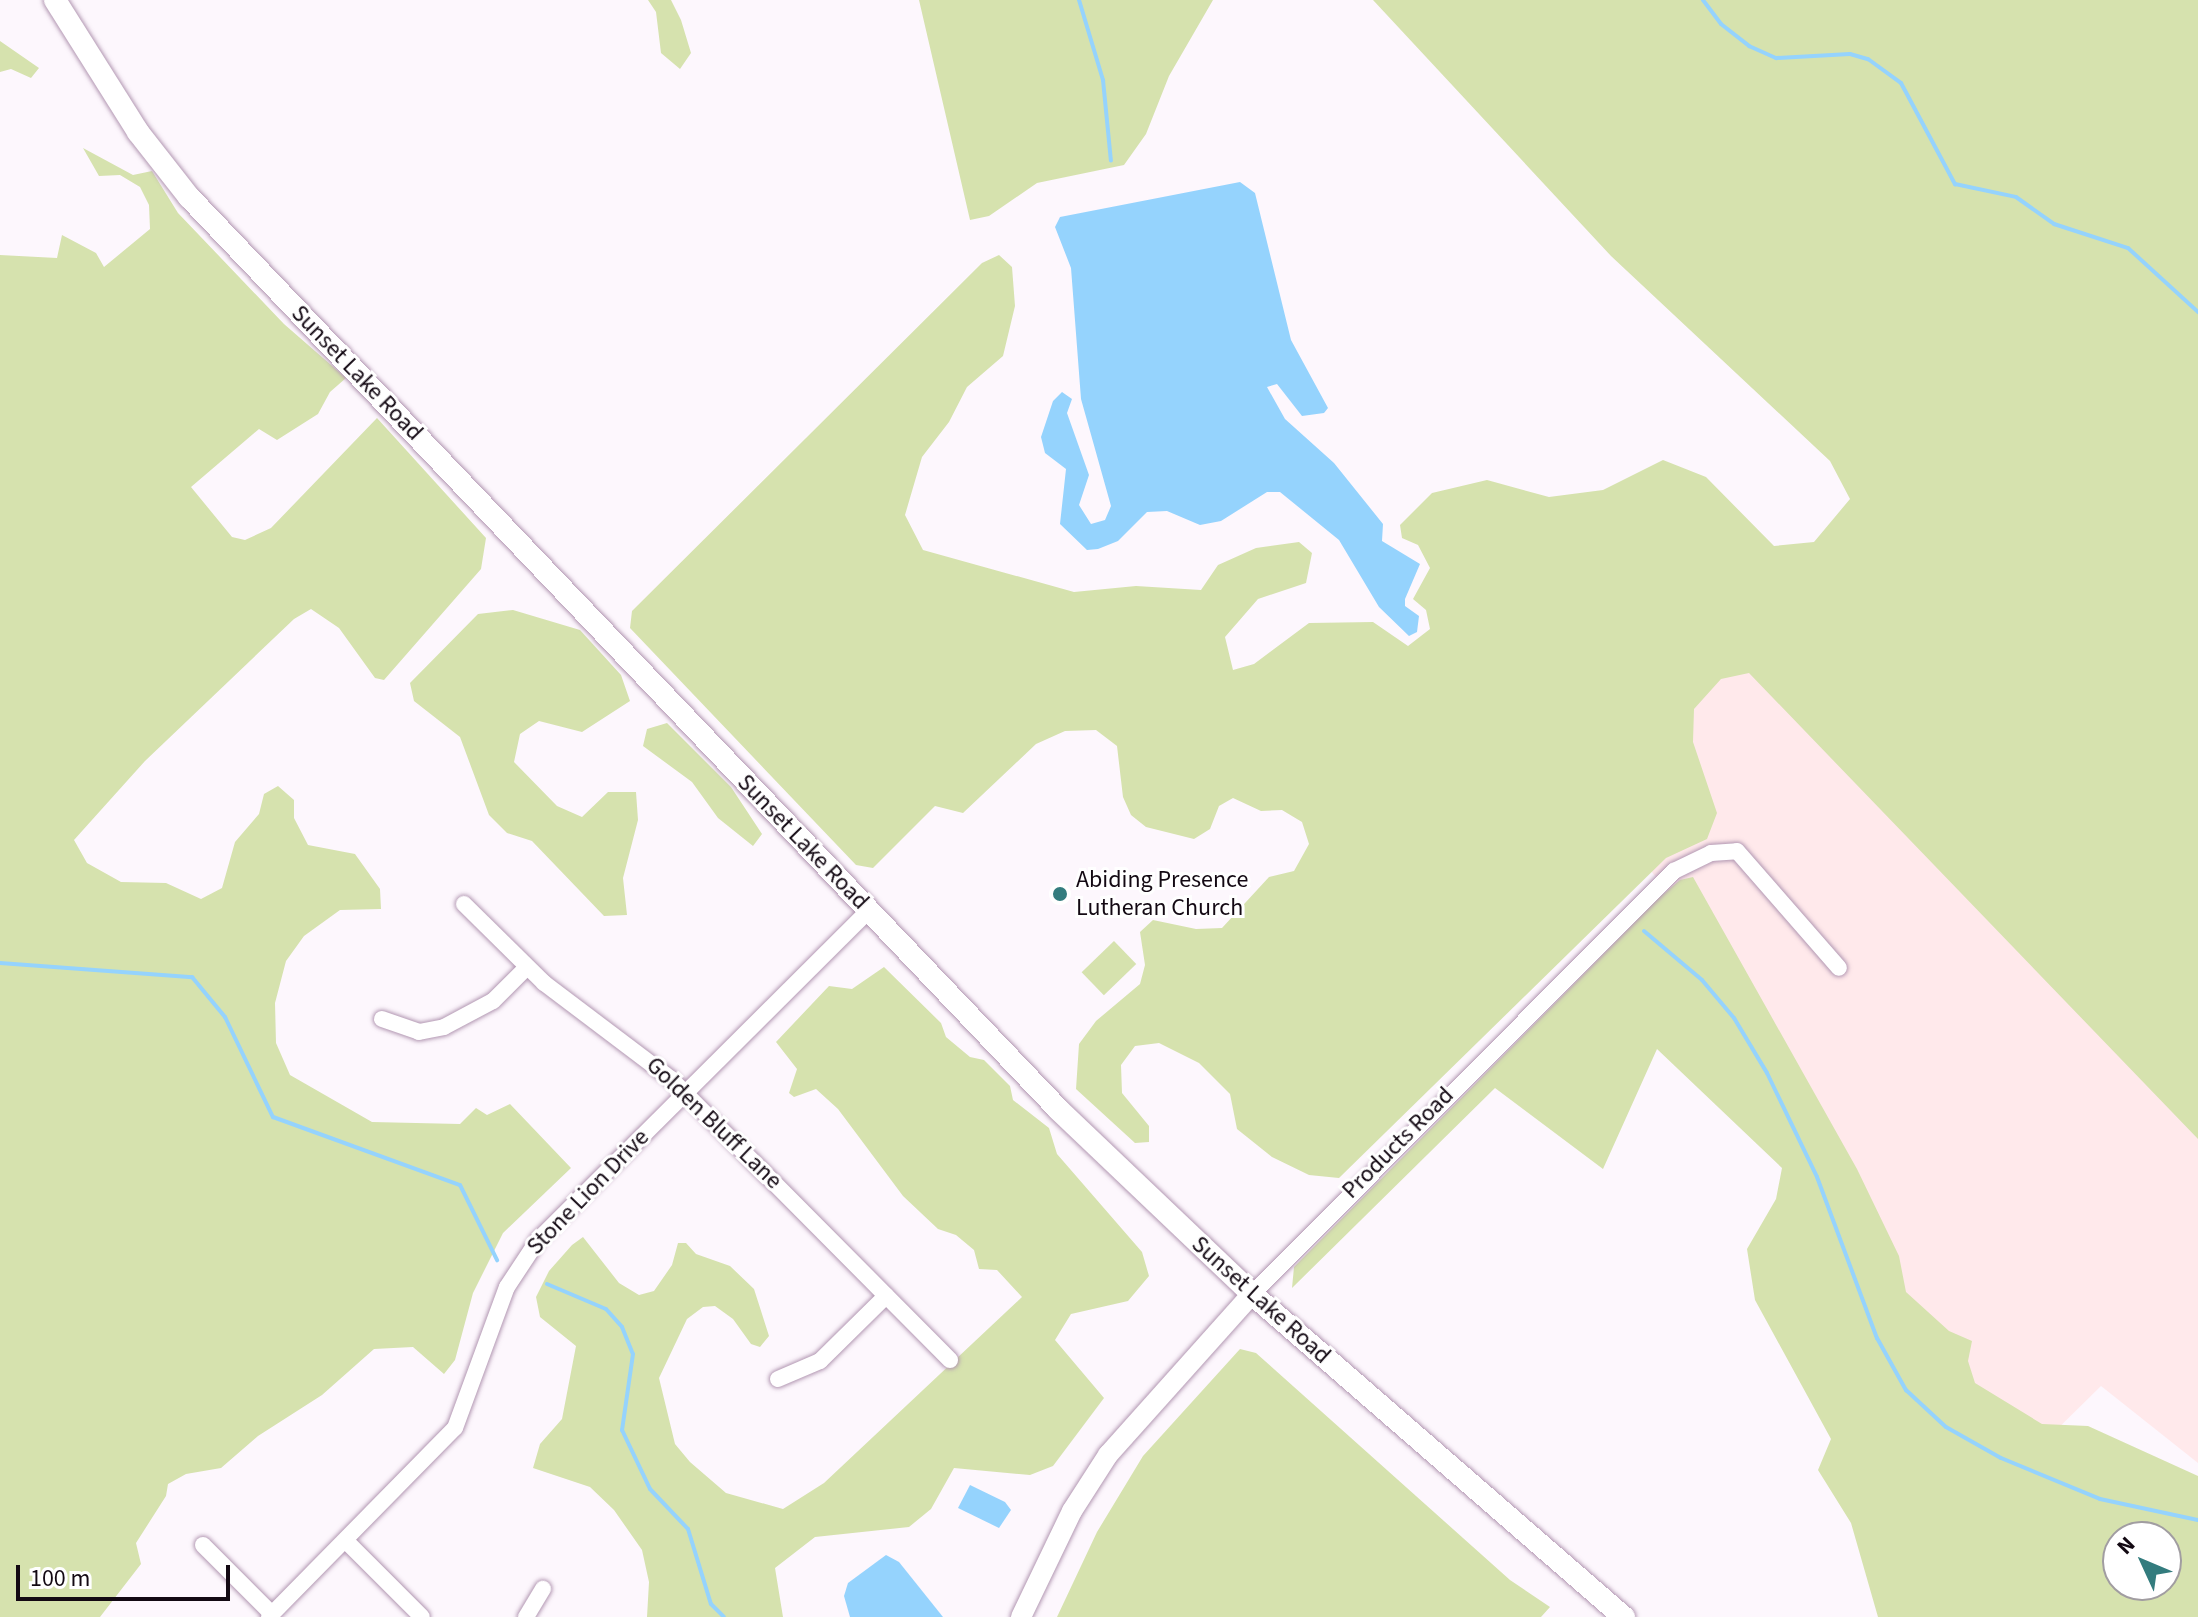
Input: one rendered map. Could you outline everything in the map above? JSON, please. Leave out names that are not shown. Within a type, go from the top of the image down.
[{"type":"main road","name":"Sunset Lake Road","points":[[55,0],[138,132],[189,197],[1059,1110],[1252,1294],[1624,1617]]},
{"type":"street","name":"Products Road","points":[[1021,1617],[1072,1511],[1108,1455],[1252,1294],[1674,871],[1711,853],[1737,851],[1839,968]]},
{"type":"street","name":"Golden Bluff Lane","points":[[464,904],[566,1002],[641,1052],[686,1093],[950,1360]]},
{"type":"street","name":"Stone Lion Drive","points":[[270,1616],[436,1452],[459,1422],[502,1300],[526,1255],[869,910]]},
{"type":"street","points":[[382,1019],[419,1032],[444,1027],[493,1001],[527,967]]},
{"type":"street","points":[[778,1379],[820,1361],[886,1296]]},
{"type":"street","points":[[346,1541],[422,1617]]},
{"type":"street","points":[[203,1545],[270,1616]]},
{"type":"street","points":[[526,1617],[543,1589]]},
{"type":"shaded area","points":[[1710,603],[2198,1086],[2198,1463],[2101,1386],[2039,1447],[1903,1352],[1675,899],[1644,863]]},
{"type":"green space","points":[[648,0],[671,0],[681,20],[691,53],[680,69],[661,53],[656,12]]},
{"type":"green space","points":[[919,0],[1213,0],[1169,76],[1146,134],[1124,165],[1037,183],[989,216],[970,220]]},
{"type":"green space","points":[[1373,0],[2198,0],[2198,1139],[1749,673],[1721,679],[1694,709],[1693,742],[1717,813],[1707,839],[1666,858],[1339,1178],[1309,1175],[1272,1157],[1237,1129],[1230,1094],[1199,1063],[1159,1043],[1135,1046],[1121,1065],[1122,1093],[1149,1126],[1149,1142],[1135,1143],[1076,1089],[1079,1044],[1096,1021],[1140,984],[1145,965],[1140,932],[1153,920],[1196,929],[1222,928],[1269,877],[1294,871],[1309,844],[1302,822],[1282,810],[1261,811],[1233,798],[1219,806],[1210,829],[1194,839],[1146,827],[1131,815],[1123,797],[1117,746],[1096,730],[1065,731],[1036,744],[963,813],[935,806],[873,868],[856,865],[630,628],[632,611],[982,263],[999,255],[1012,267],[1015,306],[1003,356],[967,387],[949,422],[922,457],[905,515],[923,550],[1074,592],[1136,586],[1201,590],[1218,565],[1256,548],[1299,542],[1312,553],[1306,583],[1258,599],[1225,637],[1233,670],[1254,664],[1309,623],[1373,622],[1408,646],[1430,629],[1426,610],[1413,599],[1430,568],[1418,545],[1402,538],[1400,525],[1432,493],[1487,480],[1549,497],[1603,490],[1663,460],[1706,477],[1774,546],[1814,542],[1850,499],[1830,461],[1611,256]]},
{"type":"green space","points":[[0,41],[39,68],[31,78],[11,69],[0,72]]},
{"type":"green space","points":[[83,148],[133,175],[152,171],[178,213],[284,324],[346,378],[330,392],[318,414],[277,440],[259,429],[191,487],[232,537],[245,540],[271,528],[377,418],[486,538],[481,569],[384,680],[375,678],[339,628],[311,609],[294,619],[145,761],[74,840],[87,863],[121,882],[166,883],[201,899],[222,888],[235,842],[259,814],[264,794],[278,786],[294,800],[294,818],[308,845],[355,854],[380,889],[381,909],[340,910],[304,936],[286,961],[275,1003],[276,1043],[290,1075],[372,1122],[460,1124],[476,1108],[487,1115],[510,1104],[571,1168],[503,1233],[473,1293],[455,1360],[444,1374],[413,1347],[374,1349],[322,1395],[258,1436],[221,1468],[186,1474],[168,1484],[166,1496],[136,1543],[141,1564],[100,1617],[0,1617],[0,255],[57,258],[62,235],[96,253],[104,267],[150,229],[149,205],[140,187],[120,175],[99,176]]},
{"type":"green space","points":[[513,610],[580,630],[621,675],[630,701],[582,732],[539,721],[520,734],[514,762],[557,806],[582,817],[608,792],[636,792],[638,820],[623,878],[627,915],[604,916],[532,841],[507,833],[489,815],[460,737],[414,701],[410,683],[478,614]]},
{"type":"green space","points":[[667,723],[731,787],[762,834],[753,846],[718,818],[692,782],[643,746],[647,729]]},
{"type":"green space","points":[[1693,877],[1857,1169],[1899,1256],[1906,1292],[1949,1331],[1972,1341],[1968,1361],[1975,1383],[2042,1424],[2088,1426],[2198,1476],[2198,1617],[1878,1617],[1851,1523],[1818,1470],[1831,1439],[1755,1300],[1747,1249],[1776,1199],[1782,1168],[1657,1049],[1603,1169],[1495,1088],[1292,1288],[1294,1267],[1680,880]]},
{"type":"green space","points":[[1114,941],[1136,964],[1104,995],[1082,972]]},
{"type":"green space","points":[[884,967],[941,1023],[946,1037],[970,1057],[984,1060],[1010,1086],[1013,1100],[1049,1128],[1057,1154],[1142,1252],[1149,1276],[1128,1301],[1071,1314],[1055,1340],[1104,1398],[1053,1466],[1030,1475],[954,1468],[931,1509],[909,1527],[815,1537],[775,1568],[783,1617],[647,1617],[649,1582],[642,1550],[614,1510],[590,1487],[533,1468],[540,1444],[562,1419],[576,1346],[540,1317],[536,1297],[549,1271],[572,1245],[583,1237],[619,1283],[639,1295],[654,1291],[672,1265],[678,1243],[686,1243],[696,1254],[730,1266],[754,1289],[769,1336],[760,1347],[751,1344],[733,1319],[715,1306],[703,1307],[687,1319],[659,1378],[675,1444],[690,1462],[726,1493],[783,1509],[824,1483],[1022,1297],[997,1270],[979,1269],[974,1250],[956,1235],[938,1229],[903,1196],[838,1109],[816,1089],[794,1097],[789,1093],[797,1069],[776,1042],[829,986],[852,989]]},
{"type":"green space","points":[[1240,1349],[1256,1353],[1510,1580],[1550,1607],[1541,1617],[1057,1617],[1097,1532],[1143,1456]]},
{"type":"water","points":[[1240,182],[1255,193],[1291,340],[1328,408],[1324,413],[1302,416],[1277,384],[1267,387],[1285,419],[1334,463],[1383,524],[1382,541],[1420,564],[1405,599],[1405,606],[1419,616],[1417,632],[1409,636],[1379,607],[1339,540],[1280,492],[1267,492],[1221,521],[1200,525],[1167,511],[1147,512],[1118,541],[1098,549],[1087,550],[1060,524],[1066,469],[1045,453],[1041,437],[1053,401],[1062,392],[1072,399],[1067,413],[1089,475],[1079,505],[1091,524],[1105,520],[1111,506],[1081,399],[1071,268],[1055,227],[1060,217]]},
{"type":"water","points":[[970,1485],[1005,1502],[1011,1510],[999,1528],[958,1508]]},
{"type":"water","points":[[886,1555],[899,1562],[943,1617],[850,1617],[844,1596],[848,1583]]},
{"type":"waterway","points":[[1079,0],[1103,80],[1111,161]]},
{"type":"waterway","points":[[1703,0],[1721,24],[1749,46],[1776,58],[1850,54],[1868,59],[1901,83],[1955,184],[2016,197],[2054,224],[2128,248],[2198,312]]},
{"type":"waterway","points":[[1644,931],[1702,980],[1734,1018],[1767,1073],[1817,1177],[1877,1338],[1906,1390],[1946,1427],[2001,1458],[2100,1499],[2198,1520]]},
{"type":"waterway","points":[[0,963],[192,977],[225,1017],[273,1117],[460,1185],[497,1260]]},
{"type":"waterway","points":[[547,1284],[606,1309],[622,1327],[633,1354],[622,1430],[650,1489],[688,1529],[711,1604],[724,1617]]},
{"type":"place","name":"Abiding Presence Lutheran Church","points":[[1060,894]]}]
